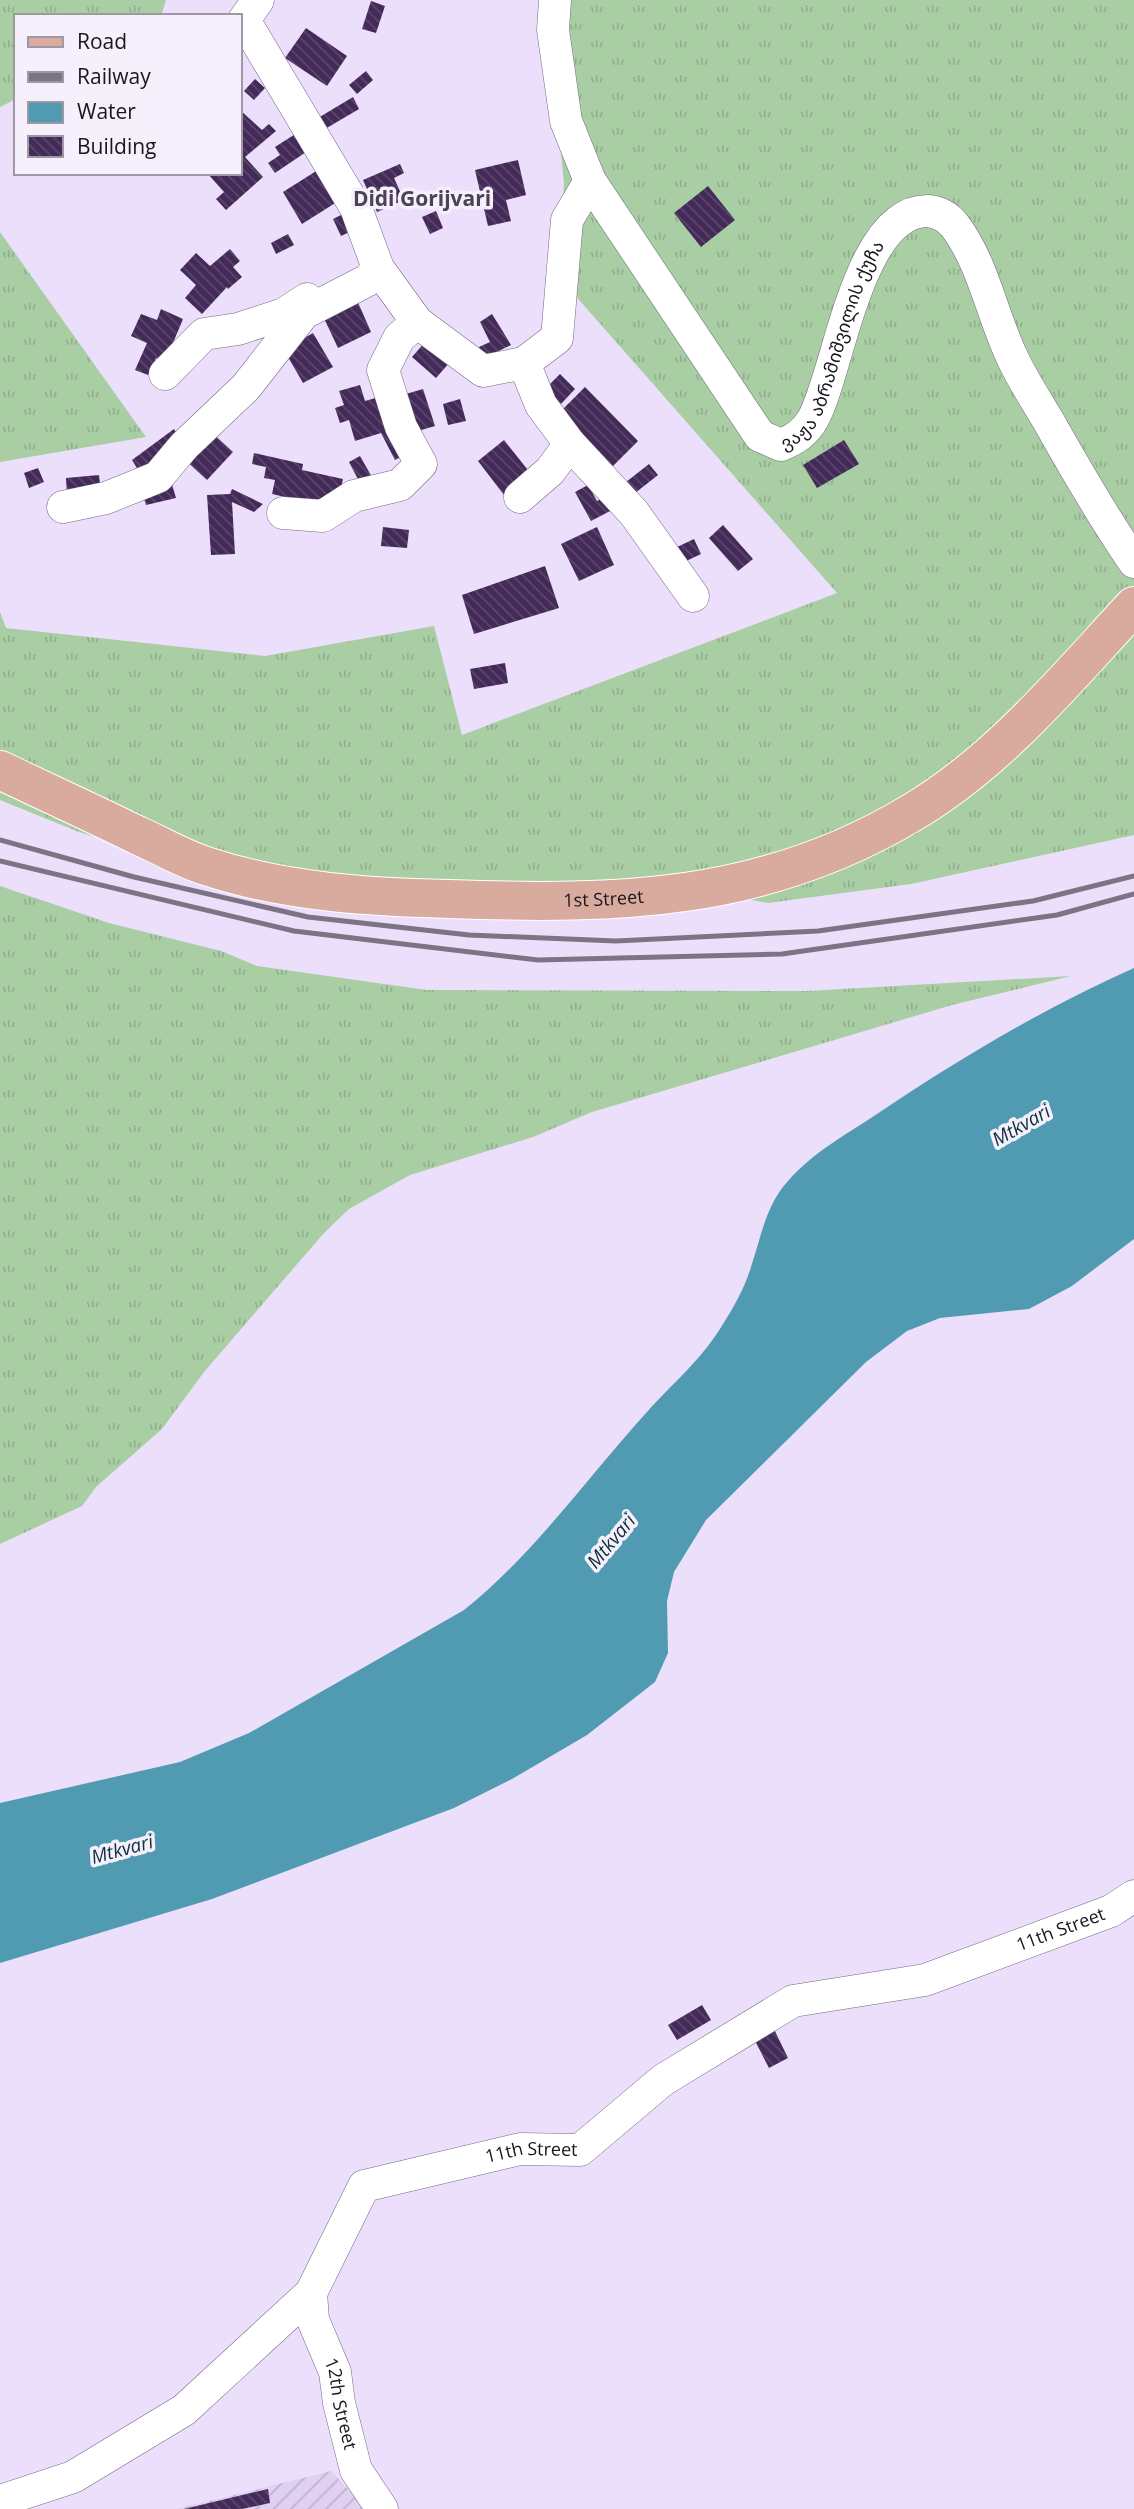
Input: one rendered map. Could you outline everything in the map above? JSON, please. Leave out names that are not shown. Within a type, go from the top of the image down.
[{"type":"main road","name":"1st Street","points":[[0,770],[204,866],[293,888],[397,898],[510,901],[621,901],[704,892],[778,874],[847,846],[913,812],[975,769],[1042,704],[1134,606]]},
{"type":"street","name":"ვაჟა აბრამიშვილის ქუჩა","points":[[555,0],[553,30],[566,121],[590,181],[760,436],[781,445],[797,439],[813,418],[852,296],[874,254],[898,220],[919,211],[937,212],[953,223],[966,244],[1012,357],[1099,510],[1134,562]]},
{"type":"street","points":[[245,7],[356,208],[373,274],[416,322],[483,371],[524,363],[557,338],[567,220],[590,181]]},
{"type":"street","points":[[164,374],[204,334],[238,329],[284,314],[315,293],[373,274]]},
{"type":"street","points":[[63,507],[106,498],[158,477],[184,446],[246,387],[304,313],[373,274]]},
{"type":"street","points":[[283,513],[323,516],[355,496],[400,485],[421,464],[401,427],[383,370],[398,338],[416,322]]},
{"type":"street","points":[[524,363],[541,405],[570,444],[634,513],[693,596]]},
{"type":"street","points":[[520,497],[550,471],[570,444]]},
{"type":"street","name":"11th Street","points":[[0,2501],[73,2477],[184,2410],[311,2293],[364,2186],[520,2149],[580,2150],[663,2080],[793,2001],[925,1980],[1111,1911],[1134,1896]]},
{"type":"street","name":"12th Street","points":[[311,2293],[313,2320],[335,2372],[343,2425],[356,2470],[382,2509]]},
{"type":"shaded area","points":[[331,2471],[367,2509],[176,2509]]},
{"type":"green space","points":[[0,0],[166,0],[162,14],[14,14],[14,100],[0,107]]},
{"type":"green space","points":[[546,0],[1134,0],[1134,835],[911,884],[768,903],[741,898],[290,895],[79,832],[0,800],[0,612],[6,628],[265,656],[434,626],[462,735],[837,593],[558,276],[564,184]]},
{"type":"green space","points":[[0,232],[146,437],[0,462]]},
{"type":"green space","points":[[0,886],[109,923],[221,951],[257,966],[427,990],[807,991],[1071,976],[952,1005],[592,1112],[533,1137],[410,1175],[349,1209],[324,1233],[204,1372],[162,1429],[96,1487],[82,1506],[0,1544]]},
{"type":"water","name":"Mtkvari","points":[[1134,968],[1134,1239],[1072,1286],[1029,1309],[940,1318],[907,1331],[866,1362],[706,1520],[674,1572],[667,1601],[668,1653],[655,1682],[587,1735],[512,1779],[454,1808],[212,1899],[0,1963],[0,1803],[180,1762],[249,1733],[464,1610],[514,1565],[706,1348],[727,1317],[749,1274],[774,1200],[797,1171],[830,1144],[971,1054],[1067,1000]]},
{"type":"building","points":[[371,1],[385,6],[376,33],[362,29]]},
{"type":"building","points":[[306,28],[347,56],[327,86],[285,58]]},
{"type":"building","points":[[366,71],[373,80],[357,94],[349,85]]},
{"type":"building","points":[[255,79],[265,88],[254,100],[244,91]]},
{"type":"building","points":[[353,97],[359,109],[325,129],[318,118]]},
{"type":"building","points":[[242,112],[262,130],[269,124],[276,131],[245,157],[263,177],[226,210],[216,199],[224,192],[209,175],[242,175]]},
{"type":"building","points":[[300,131],[312,148],[275,173],[268,163],[280,155],[275,147]]},
{"type":"building","points":[[518,160],[526,195],[506,200],[511,221],[488,226],[475,170]]},
{"type":"building","points":[[400,164],[404,173],[394,178],[404,200],[377,212],[363,180]]},
{"type":"building","points":[[321,168],[340,200],[302,224],[283,192]]},
{"type":"building","points":[[708,186],[735,220],[701,247],[674,213]]},
{"type":"building","points":[[436,211],[443,228],[430,234],[422,217]]},
{"type":"building","points":[[347,212],[356,229],[341,236],[333,219]]},
{"type":"building","points":[[288,234],[294,245],[276,254],[271,243]]},
{"type":"building","points":[[230,249],[240,261],[233,267],[242,277],[228,289],[227,287],[202,314],[185,298],[196,285],[180,270],[196,253],[210,266]]},
{"type":"building","points":[[356,298],[371,332],[338,348],[322,314]]},
{"type":"building","points":[[161,309],[183,319],[165,362],[156,358],[148,375],[135,370],[147,343],[131,336],[141,314],[157,320]]},
{"type":"building","points":[[492,314],[511,345],[484,358],[479,347],[490,342],[480,322]]},
{"type":"building","points":[[313,333],[333,367],[303,383],[284,350]]},
{"type":"building","points":[[426,341],[450,362],[436,378],[412,357]]},
{"type":"building","points":[[560,374],[575,389],[561,404],[546,388]]},
{"type":"building","points":[[360,385],[365,401],[379,397],[408,453],[395,460],[381,433],[355,441],[349,420],[340,423],[335,408],[344,405],[339,391]]},
{"type":"building","points":[[585,387],[638,441],[611,468],[558,414]]},
{"type":"building","points":[[423,389],[435,426],[411,433],[399,396]]},
{"type":"building","points":[[460,399],[466,421],[448,425],[443,404]]},
{"type":"building","points":[[174,429],[181,441],[140,473],[132,460]]},
{"type":"building","points":[[209,430],[233,452],[207,480],[183,458]]},
{"type":"building","points":[[504,440],[531,474],[504,495],[478,461]]},
{"type":"building","points":[[844,440],[859,464],[817,488],[803,465]]},
{"type":"building","points":[[254,453],[303,464],[302,470],[343,479],[338,502],[329,507],[272,494],[275,480],[264,478],[266,467],[252,464]]},
{"type":"building","points":[[360,456],[373,479],[361,485],[349,462]]},
{"type":"building","points":[[649,464],[658,475],[630,497],[621,486]]},
{"type":"building","points":[[38,468],[44,482],[29,488],[24,473]]},
{"type":"building","points":[[99,475],[101,493],[67,496],[66,478]]},
{"type":"building","points":[[171,481],[176,498],[146,505],[141,488]]},
{"type":"building","points":[[588,485],[597,501],[605,497],[612,510],[591,521],[575,492]]},
{"type":"building","points":[[232,489],[263,504],[254,512],[232,502],[235,554],[211,555],[207,495],[230,494]]},
{"type":"building","points":[[723,525],[753,559],[738,571],[709,538]]},
{"type":"building","points":[[383,527],[409,530],[407,548],[381,546]]},
{"type":"building","points":[[597,527],[614,565],[579,581],[561,544]]},
{"type":"building","points":[[694,539],[701,554],[682,563],[675,548]]},
{"type":"building","points":[[545,566],[559,608],[474,634],[462,595]]},
{"type":"building","points":[[505,663],[508,683],[474,689],[470,669]]},
{"type":"building","points":[[702,2005],[711,2020],[677,2040],[668,2025]]},
{"type":"building","points":[[771,2023],[788,2058],[769,2068],[751,2033]]},
{"type":"building","points":[[268,2489],[270,2503],[242,2509],[184,2509]]},
{"type":"railway","points":[[0,840],[134,877],[308,917],[469,935],[616,941],[818,931],[1033,901],[1134,876]]},
{"type":"railway","points":[[0,861],[294,931],[538,960],[782,954],[1057,915],[1134,894]]},
{"type":"district","name":"Didi Gorijvari","points":[[422,199]]}]
